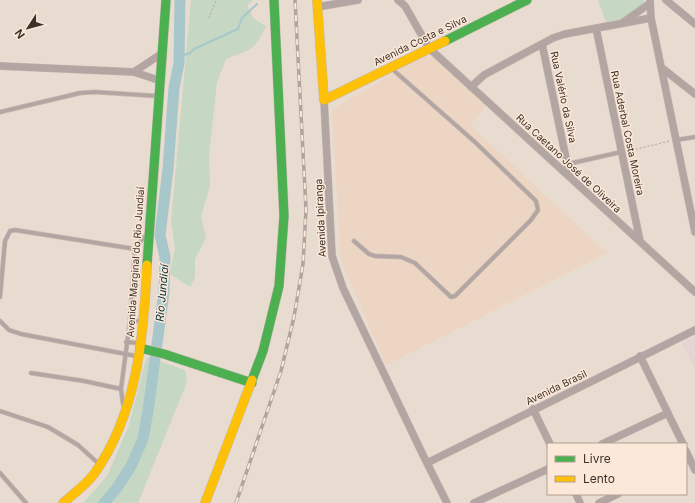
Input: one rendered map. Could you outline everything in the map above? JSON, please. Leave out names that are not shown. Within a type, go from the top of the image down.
[{"type":"main road","name":"Avenida Marginal do Rio Jundiaí","points":[[63,503],[93,475],[108,451],[124,414],[141,349],[158,80],[166,0]]},
{"type":"main road","points":[[205,503],[263,352],[279,286],[284,216],[274,0]]},
{"type":"main road","name":"Avenida Costa e Silva","points":[[324,100],[527,0]]},
{"type":"main road","name":"Avenida Ipiranga","points":[[317,4],[324,100]]},
{"type":"main road","points":[[141,349],[164,354],[252,383]]},
{"type":"street","points":[[317,4],[358,0]]},
{"type":"street","name":"Rua Caetano José de Oliveira","points":[[398,0],[405,6],[429,48],[695,292]]},
{"type":"street","points":[[666,0],[695,24]]},
{"type":"street","points":[[649,2],[695,232]]},
{"type":"street","points":[[620,24],[649,2]]},
{"type":"street","points":[[471,87],[484,75],[542,44],[565,34],[651,18]]},
{"type":"street","name":"Rua Aderbal Costa Moreira","points":[[596,28],[640,241]]},
{"type":"street","name":"Rua Valério da Silva","points":[[542,44],[570,177]]},
{"type":"street","points":[[134,72],[161,54]]},
{"type":"street","points":[[0,66],[134,72],[158,80]]},
{"type":"street","points":[[662,68],[695,94]]},
{"type":"street","name":"Avenida Ipiranga","points":[[324,100],[330,186],[332,256],[343,288],[427,463],[448,503]]},
{"type":"street","name":"Avenida Brasil","points":[[427,463],[533,409],[695,330]]},
{"type":"street","points":[[640,356],[683,443]]},
{"type":"street","points":[[533,409],[550,443]]},
{"type":"street","points":[[604,443],[668,413]]},
{"type":"street","points":[[690,459],[695,470]]},
{"type":"street","points":[[474,503],[547,469]]},
{"type":"street","points":[[599,503],[616,495]]},
{"type":"lane","points":[[354,241],[369,254],[374,256],[405,258],[415,263],[451,296],[456,296],[526,226],[538,210],[536,202],[476,143],[391,67]]},
{"type":"lane","points":[[0,112],[80,93],[95,92],[158,97]]},
{"type":"lane","points":[[676,140],[695,137]]},
{"type":"lane","points":[[568,164],[622,152]]},
{"type":"lane","points":[[0,297],[5,241],[10,231],[15,230],[135,249]]},
{"type":"lane","points":[[124,414],[121,389],[124,354],[130,320],[135,249],[148,232]]},
{"type":"lane","points":[[130,320],[142,321]]},
{"type":"lane","points":[[0,321],[9,330],[21,334],[124,354],[141,349]]},
{"type":"lane","points":[[126,342],[141,349]]},
{"type":"lane","points":[[31,373],[84,380],[121,389]]},
{"type":"lane","points":[[0,411],[48,427],[78,445],[100,464]]},
{"type":"lane","points":[[0,473],[26,503]]},
{"type":"path","points":[[209,18],[216,0]]},
{"type":"path","points":[[622,152],[676,140]]},
{"type":"shaded area","points":[[421,57],[433,57],[487,106],[470,125],[607,253],[386,365],[341,260],[332,110]]},
{"type":"shaded area","points":[[695,336],[695,370],[682,342]]},
{"type":"green space","points":[[191,0],[253,0],[247,6],[254,19],[266,26],[255,45],[247,51],[226,59],[217,82],[209,155],[210,186],[201,216],[206,238],[195,259],[195,277],[190,287],[170,274],[175,248],[171,222]]},
{"type":"green space","points":[[598,0],[644,0],[644,6],[622,20],[606,22]]},
{"type":"green space","points":[[148,357],[185,370],[187,382],[138,503],[83,503],[107,476],[129,425],[145,362]]},
{"type":"waterway","name":"Rio Jundiaí","points":[[104,503],[117,488],[131,466],[143,439],[148,411],[164,292],[165,257],[160,235],[168,169],[174,88],[179,63],[180,0]]},
{"type":"waterway","points":[[179,57],[238,29],[242,18],[257,4]]},
{"type":"railway","points":[[236,503],[281,371],[294,317],[303,264],[306,209],[295,0]]},
{"type":"traffic: fast","points":[[147,265],[166,0]]},
{"type":"traffic: fast","points":[[252,380],[263,351],[279,286],[284,216],[274,0]]},
{"type":"traffic: fast","points":[[445,41],[527,0]]},
{"type":"traffic: fast","points":[[140,348],[164,354],[252,383]]},
{"type":"traffic: slow","points":[[317,0],[324,100],[445,41]]},
{"type":"traffic: slow","points":[[63,503],[83,486],[94,474],[108,451],[120,426],[136,374],[144,319],[147,265]]},
{"type":"traffic: slow","points":[[205,503],[252,380]]}]
